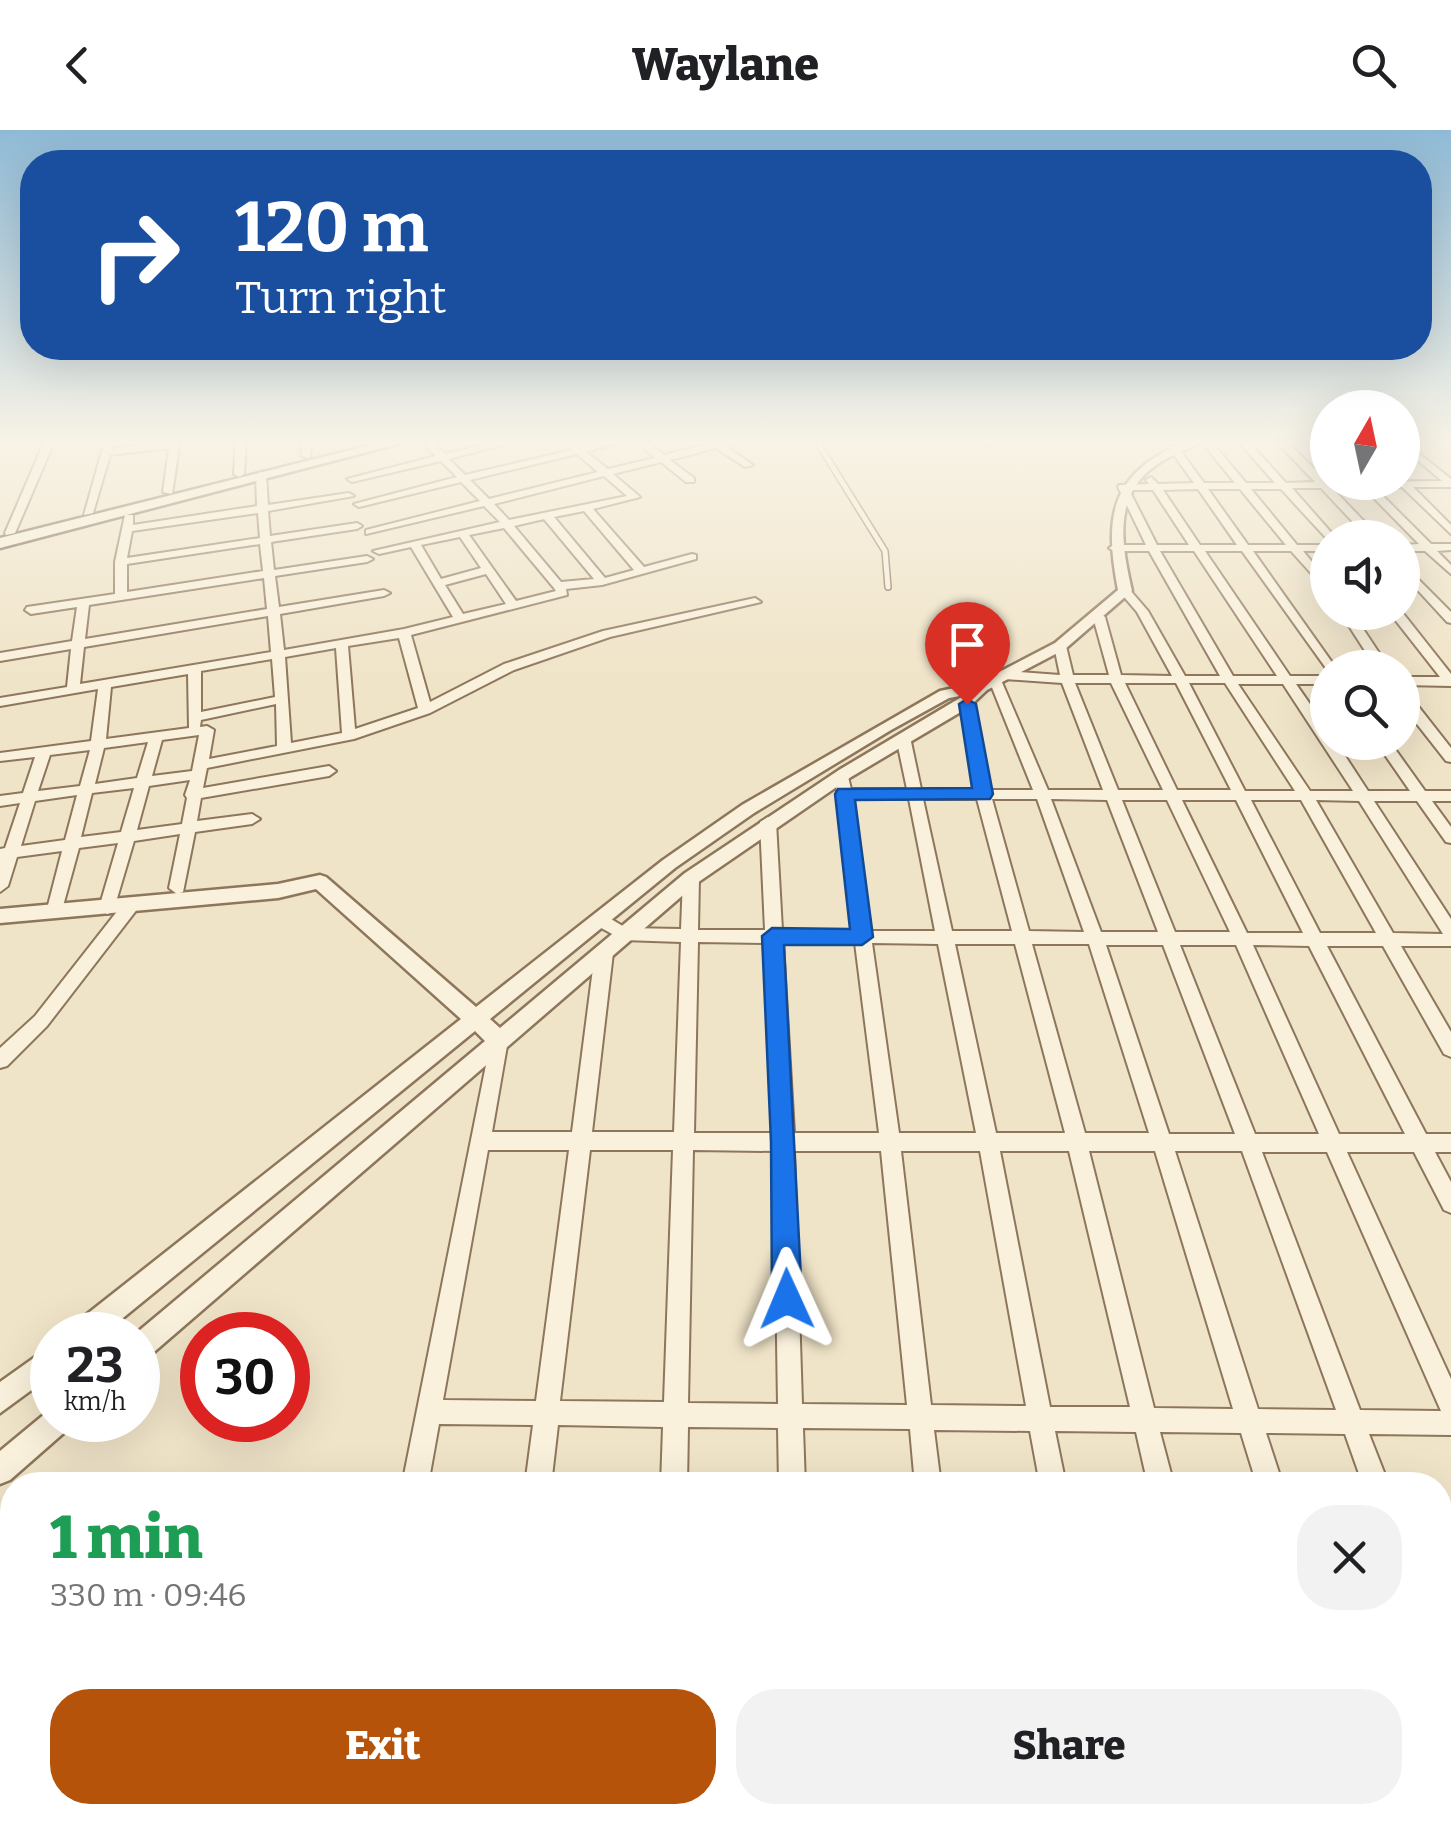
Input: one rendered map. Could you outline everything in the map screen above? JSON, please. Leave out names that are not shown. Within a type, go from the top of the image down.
[{"type":"main road","points":[[3,537],[67,519]]},
{"type":"main road","points":[[3,537],[85,519]]},
{"type":"street","points":[[122,596],[121,562],[128,519]]},
{"type":"street","points":[[126,529],[194,519]]},
{"type":"street","points":[[262,519],[271,612],[280,654],[284,748]]},
{"type":"street","points":[[370,532],[420,519]]},
{"type":"street","points":[[425,519],[438,538]]},
{"type":"street","points":[[0,702],[404,633],[563,594],[502,519]]},
{"type":"street","points":[[379,550],[532,519]]},
{"type":"street","points":[[550,519],[602,582]]},
{"type":"street","points":[[596,519],[641,571]]},
{"type":"street","points":[[1118,519],[1114,548],[1125,591],[1142,611],[1181,680],[1451,1203]]},
{"type":"street","points":[[1139,519],[1229,680],[1305,796],[1451,1049]]},
{"type":"street","points":[[1177,519],[1310,714]]},
{"type":"street","points":[[1224,519],[1317,650]]},
{"type":"street","points":[[1269,519],[1310,568]]},
{"type":"street","points":[[1398,519],[1451,571]]},
{"type":"street","points":[[121,562],[357,526]]},
{"type":"street","points":[[462,534],[514,606]]},
{"type":"street","points":[[414,544],[460,619]]},
{"type":"street","points":[[1420,548],[1451,547]]},
{"type":"street","points":[[1114,548],[1310,549]]},
{"type":"street","points":[[558,586],[602,582],[692,557]]},
{"type":"street","points":[[31,610],[367,559]]},
{"type":"street","points":[[438,582],[488,570]]},
{"type":"street","points":[[1420,585],[1451,619]]},
{"type":"street","points":[[160,1330],[691,878],[768,822],[843,785],[903,737],[967,704],[994,681],[1060,646],[1125,591]]},
{"type":"street","points":[[0,657],[384,593]]},
{"type":"street","points":[[74,690],[83,602]]},
{"type":"street","points":[[0,801],[142,782],[350,736],[425,710],[509,667],[607,634],[755,602]]},
{"type":"street","points":[[1099,616],[1116,680],[1242,939],[1451,1406]]},
{"type":"street","points":[[1410,630],[1451,681]]},
{"type":"street","points":[[404,633],[425,710]]},
{"type":"street","points":[[342,644],[350,736]]},
{"type":"street","points":[[1060,646],[1068,680],[1371,1472]]},
{"type":"street","points":[[194,724],[195,669]]},
{"type":"street","points":[[111,1312],[669,864],[808,772],[945,694],[994,681],[1310,680]]},
{"type":"street","points":[[994,681],[1045,794],[1163,1142],[1266,1472]]},
{"type":"street","points":[[1420,681],[1451,681]]},
{"type":"street","points":[[54,912],[98,744],[106,684]]},
{"type":"street","points":[[0,757],[156,736],[283,699]]},
{"type":"street","points":[[967,704],[983,794],[1077,1142],[1158,1472]]},
{"type":"street","points":[[1420,718],[1451,758]]},
{"type":"street","points":[[177,888],[207,730],[194,724]]},
{"type":"street","points":[[107,908],[156,736]]},
{"type":"street","points":[[903,737],[988,1142],[1050,1472]]},
{"type":"street","points":[[0,886],[6,853],[44,751]]},
{"type":"street","points":[[600,920],[623,934],[689,936],[1451,936],[1340,760]]},
{"type":"street","points":[[1395,760],[1451,838]]},
{"type":"street","points":[[192,796],[329,771]]},
{"type":"street","points":[[843,785],[914,794],[1451,796]]},
{"type":"street","points":[[843,785],[890,1142],[926,1472]]},
{"type":"street","points":[[6,853],[252,819]]},
{"type":"street","points":[[768,822],[784,1142],[791,1472]]},
{"type":"street","points":[[674,1472],[691,878]]},
{"type":"street","points":[[0,916],[278,891],[320,882],[499,1040]]},
{"type":"street","points":[[0,1060],[42,1021],[140,904]]},
{"type":"street","points":[[539,1472],[604,953]]},
{"type":"street","points":[[418,1472],[499,1040]]},
{"type":"street","points":[[483,1141],[1451,1143]]},
{"type":"street","points":[[0,1398],[30,1375]]},
{"type":"street","points":[[428,1412],[1451,1422]]},
{"type":"street","points":[[7,1454],[30,1438]]},
{"type":"lane","points":[[865,519],[885,551],[888,587]]},
{"type":"route","points":[[787,1299],[784,1142],[772,936],[862,937],[844,794],[983,794],[967,704]]}]
